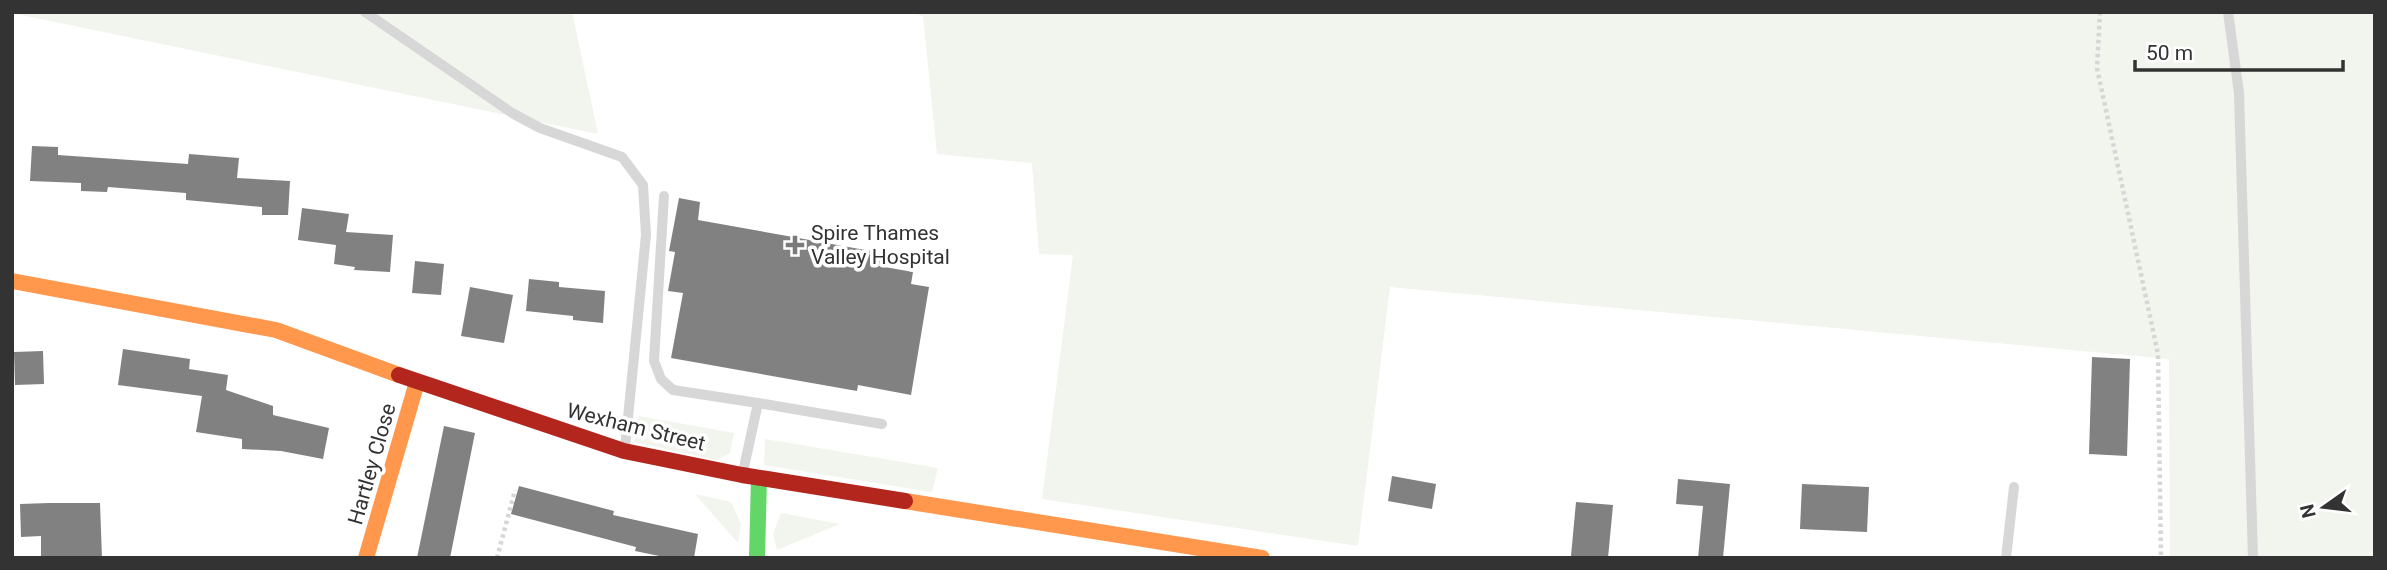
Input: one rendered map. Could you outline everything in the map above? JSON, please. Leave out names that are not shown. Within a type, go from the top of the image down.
[{"type":"street","name":"Wexham Street","points":[[12,281],[276,330],[417,382],[625,451],[742,475],[1262,558]]},
{"type":"street","name":"Hartley Close","points":[[366,558],[417,382]]},
{"type":"street","points":[[757,558],[760,478]]},
{"type":"lane","points":[[365,12],[512,113],[540,128],[622,157],[643,186],[646,235],[625,451]]},
{"type":"lane","points":[[2228,12],[2239,93],[2253,558]]},
{"type":"lane","points":[[664,196],[654,360],[661,379],[673,390],[882,424]]},
{"type":"lane","points":[[742,475],[758,403]]},
{"type":"lane","points":[[2006,558],[2014,487]]},
{"type":"path","points":[[2100,12],[2097,68],[2158,354],[2161,558]]},
{"type":"path","points":[[496,558],[515,490]]},
{"type":"shaded area","points":[[12,12],[572,12],[598,134],[12,13]]},
{"type":"shaded area","points":[[907,12],[2375,12],[2375,558],[2170,558],[2169,359],[1390,287],[1358,546],[1042,499],[1073,255],[1039,254],[1032,163],[937,154],[923,16]]},
{"type":"shaded area","points":[[639,416],[734,433],[730,453],[716,460],[634,442]]},
{"type":"shaded area","points":[[765,439],[938,468],[932,492],[764,465]]},
{"type":"shaded area","points":[[695,494],[731,502],[741,524],[738,543]]},
{"type":"shaded area","points":[[781,513],[840,524],[777,550],[773,534]]},
{"type":"building","points":[[32,146],[58,147],[58,155],[188,164],[189,154],[239,158],[237,178],[290,181],[288,215],[262,215],[262,207],[186,200],[186,193],[108,187],[107,192],[81,191],[81,183],[30,181]]},
{"type":"building","name":"Spire Thames Valley Hospital","points":[[679,198],[700,202],[698,220],[882,253],[879,266],[913,272],[911,284],[929,287],[911,395],[858,385],[857,391],[671,358],[683,293],[668,291],[675,252],[669,251]]},
{"type":"building","points":[[302,208],[349,214],[346,232],[393,235],[390,272],[354,270],[355,267],[334,264],[336,245],[298,240]]},
{"type":"building","points":[[415,261],[444,264],[441,295],[412,293]]},
{"type":"building","points":[[529,279],[559,282],[559,287],[605,291],[603,323],[573,320],[573,316],[526,311]]},
{"type":"building","points":[[470,287],[513,295],[504,343],[461,336]]},
{"type":"building","points":[[123,349],[190,359],[189,369],[228,375],[226,390],[273,406],[273,415],[329,428],[323,459],[281,451],[242,449],[242,439],[196,432],[202,396],[118,385]]},
{"type":"building","points":[[43,351],[44,384],[15,385],[14,352]]},
{"type":"building","points":[[2092,357],[2130,359],[2127,456],[2089,454]]},
{"type":"building","points":[[444,426],[475,433],[450,558],[417,558]]},
{"type":"building","points":[[1392,476],[1436,484],[1432,509],[1388,501]]},
{"type":"building","points":[[1678,479],[1730,484],[1723,558],[1698,558],[1703,506],[1676,504]]},
{"type":"building","points":[[1802,484],[1869,487],[1867,532],[1800,529]]},
{"type":"building","points":[[519,486],[614,511],[613,515],[698,534],[694,558],[669,558],[635,551],[636,547],[511,514]]},
{"type":"building","points":[[1576,502],[1613,505],[1608,558],[1571,556]]},
{"type":"building","points":[[100,503],[102,558],[41,558],[41,536],[21,537],[20,504]]},
{"type":"traffic: fast","points":[[757,558],[759,478]]},
{"type":"traffic: slow","points":[[12,281],[276,330],[399,375]]},
{"type":"traffic: slow","points":[[366,558],[417,382]]},
{"type":"traffic: slow","points":[[905,501],[1262,558]]},
{"type":"traffic: jam","points":[[399,375],[624,451],[742,475],[905,501]]},
{"type":"place","name":"Spire Thames Valley Hospital","points":[[795,245]]}]
